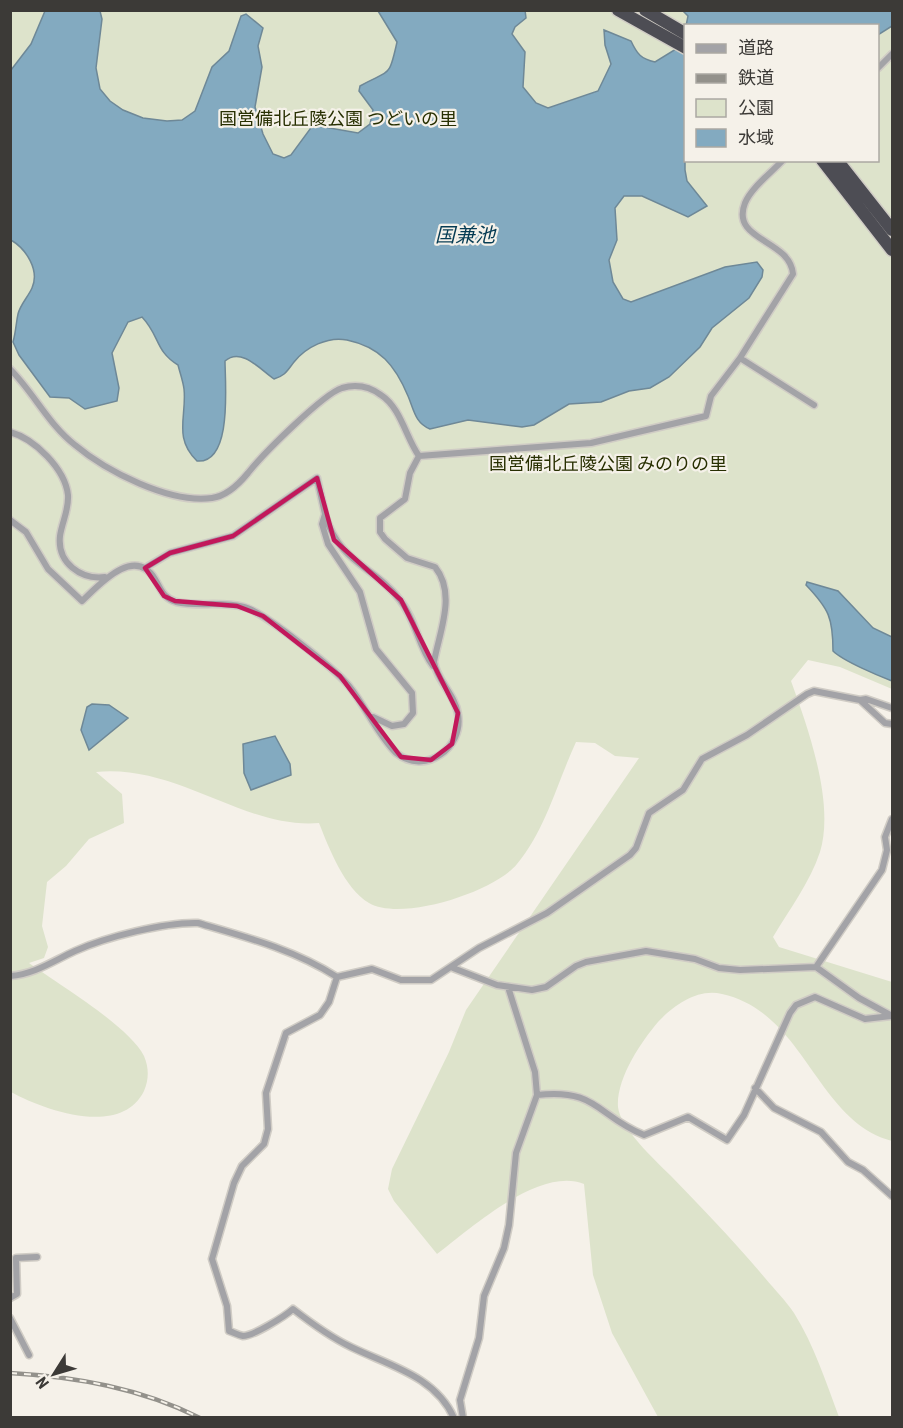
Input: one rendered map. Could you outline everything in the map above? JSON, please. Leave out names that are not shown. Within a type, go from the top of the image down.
[{"type":"highway","points":[[618,10],[678,34]]},
{"type":"highway","points":[[645,10],[678,34]]},
{"type":"highway","points":[[824,162],[892,250]]},
{"type":"highway","points":[[839,162],[892,230]]},
{"type":"street","points":[[879,67],[892,54]]},
{"type":"street","points":[[419,456],[591,443],[706,416],[711,396],[740,358],[793,274],[792,265],[783,250],[753,234],[744,217],[745,204],[750,195],[781,162]]},
{"type":"street","points":[[740,358],[814,405]]},
{"type":"street","points":[[10,369],[52,423],[76,446],[115,470],[174,496],[212,498],[233,489],[314,408],[340,389],[350,386],[366,387],[386,399],[419,456]]},
{"type":"street","points":[[10,432],[33,443],[61,475],[68,495],[66,518],[60,535],[63,556],[79,572],[92,578],[105,577],[128,567],[145,568],[170,553],[234,536],[317,478],[325,514],[334,540],[340,548],[400,600],[412,617],[427,656],[458,713],[456,737],[443,754],[422,761],[401,757],[386,741],[347,684],[326,662],[263,616],[237,606],[175,601],[164,596],[145,568]]},
{"type":"street","points":[[419,456],[410,473],[405,499],[380,518],[379,526],[385,539],[407,558],[431,564],[440,575],[445,616],[437,643],[435,669]]},
{"type":"street","points":[[325,514],[322,524],[328,544],[360,592],[376,649],[403,681],[413,698],[413,713],[404,724],[392,726],[371,716]]},
{"type":"street","points":[[10,520],[26,532],[48,569],[82,602],[105,577]]},
{"type":"street","points":[[10,976],[25,975],[76,950],[103,941],[160,925],[198,923],[281,950],[318,965],[337,977],[372,969],[401,980],[425,982],[453,968],[478,948],[547,913],[619,865],[636,848],[649,813],[683,790],[696,765],[711,752],[747,735],[814,692],[866,699],[892,708]]},
{"type":"street","points":[[860,700],[885,723],[892,724]]},
{"type":"street","points":[[816,967],[882,870],[887,850],[885,837],[892,819]]},
{"type":"street","points":[[453,968],[508,987],[532,990],[546,987],[576,966],[586,962],[646,951],[695,959],[719,968],[740,970],[816,967],[859,998],[892,1016]]},
{"type":"street","points":[[337,977],[329,1002],[320,1015],[286,1033],[266,1093],[268,1129],[264,1144],[242,1166],[234,1183],[212,1259],[227,1306],[229,1331],[242,1336],[253,1334],[260,1328],[279,1321],[293,1310],[349,1347],[432,1385],[447,1402],[454,1418]]},
{"type":"street","points":[[463,1418],[460,1400],[479,1338],[484,1296],[504,1248],[509,1225],[516,1153],[537,1095],[535,1072],[508,987]]},
{"type":"street","points":[[537,1095],[562,1092],[582,1097],[644,1135],[688,1117],[727,1140],[744,1115],[790,1013],[805,1000],[815,997],[865,1019],[892,1016]]},
{"type":"street","points":[[755,1088],[774,1108],[821,1132],[839,1154],[863,1170],[892,1196]]},
{"type":"street","points":[[10,1298],[17,1294],[16,1258],[37,1257]]},
{"type":"street","points":[[11,1319],[29,1355]]},
{"type":"highlighted area","points":[[317,478],[334,540],[401,600],[458,713],[452,744],[431,760],[401,757],[340,676],[263,616],[237,606],[175,601],[164,596],[145,568],[170,553],[233,536]]},
{"type":"green space","name":"国営備北丘陵公園 みのりの里","points":[[10,11],[892,11],[892,689],[840,667],[808,660],[791,681],[818,766],[824,811],[824,833],[820,852],[811,874],[773,937],[779,947],[892,982],[892,1141],[866,1130],[845,1112],[773,1022],[750,1005],[722,994],[704,993],[687,999],[658,1022],[637,1050],[625,1073],[618,1096],[620,1115],[631,1134],[695,1200],[791,1309],[814,1351],[839,1417],[658,1417],[612,1333],[593,1275],[584,1184],[566,1181],[547,1184],[526,1192],[486,1216],[437,1254],[394,1201],[388,1189],[392,1169],[449,1052],[466,1010],[639,758],[615,756],[595,743],[576,742],[536,836],[517,864],[489,885],[469,894],[424,906],[402,909],[384,908],[369,903],[352,888],[338,867],[319,823],[291,822],[264,816],[155,777],[126,772],[96,772],[122,794],[124,823],[89,839],[66,866],[47,882],[42,926],[48,947],[44,958],[29,963],[92,1006],[136,1044],[144,1056],[148,1069],[147,1082],[144,1091],[133,1105],[118,1114],[101,1117],[62,1112],[11,1092]]},
{"type":"water","name":"国兼池","points":[[525,10],[526,18],[515,27],[512,34],[525,52],[523,87],[536,103],[548,108],[598,91],[611,64],[605,45],[604,30],[631,41],[640,55],[655,62],[681,46],[684,31],[685,170],[687,181],[707,206],[688,217],[642,196],[624,196],[615,208],[617,240],[609,260],[613,282],[623,299],[631,302],[725,267],[757,262],[763,270],[762,277],[749,298],[712,328],[700,347],[669,377],[650,388],[629,391],[601,402],[569,404],[534,425],[522,427],[468,420],[430,429],[418,420],[398,375],[385,359],[369,347],[340,339],[325,341],[311,347],[284,374],[274,379],[244,358],[237,356],[225,361],[226,403],[222,436],[217,450],[209,458],[197,461],[185,444],[183,435],[184,389],[178,365],[161,349],[142,317],[128,322],[112,353],[119,388],[117,401],[85,409],[69,398],[50,397],[19,355],[13,342],[19,311],[32,288],[34,274],[26,254],[11,240],[11,70],[31,44],[45,11],[100,11],[102,19],[96,68],[100,89],[110,101],[123,110],[143,118],[167,121],[182,120],[195,111],[212,67],[229,51],[241,16],[246,14],[263,28],[258,46],[262,67],[255,107],[263,134],[273,154],[284,158],[291,155],[313,125],[358,133],[370,124],[373,110],[359,91],[360,86],[387,72],[397,42],[378,11]]},
{"type":"water","points":[[683,11],[892,11],[892,26],[879,34],[879,24],[686,24],[688,16]]},
{"type":"water","points":[[807,582],[838,591],[873,628],[892,637],[892,681],[853,664],[833,651],[831,622],[825,608],[806,585]]},
{"type":"water","points":[[92,704],[109,705],[128,718],[89,750],[81,730],[87,707]]},
{"type":"water","points":[[275,736],[290,764],[291,775],[251,790],[244,773],[243,744]]},
{"type":"railway","points":[[10,1373],[84,1381],[108,1386],[154,1399],[200,1418]]},
{"type":"park label","name":"国営備北丘陵公園 つどいの里","points":[[338,118]]}]
